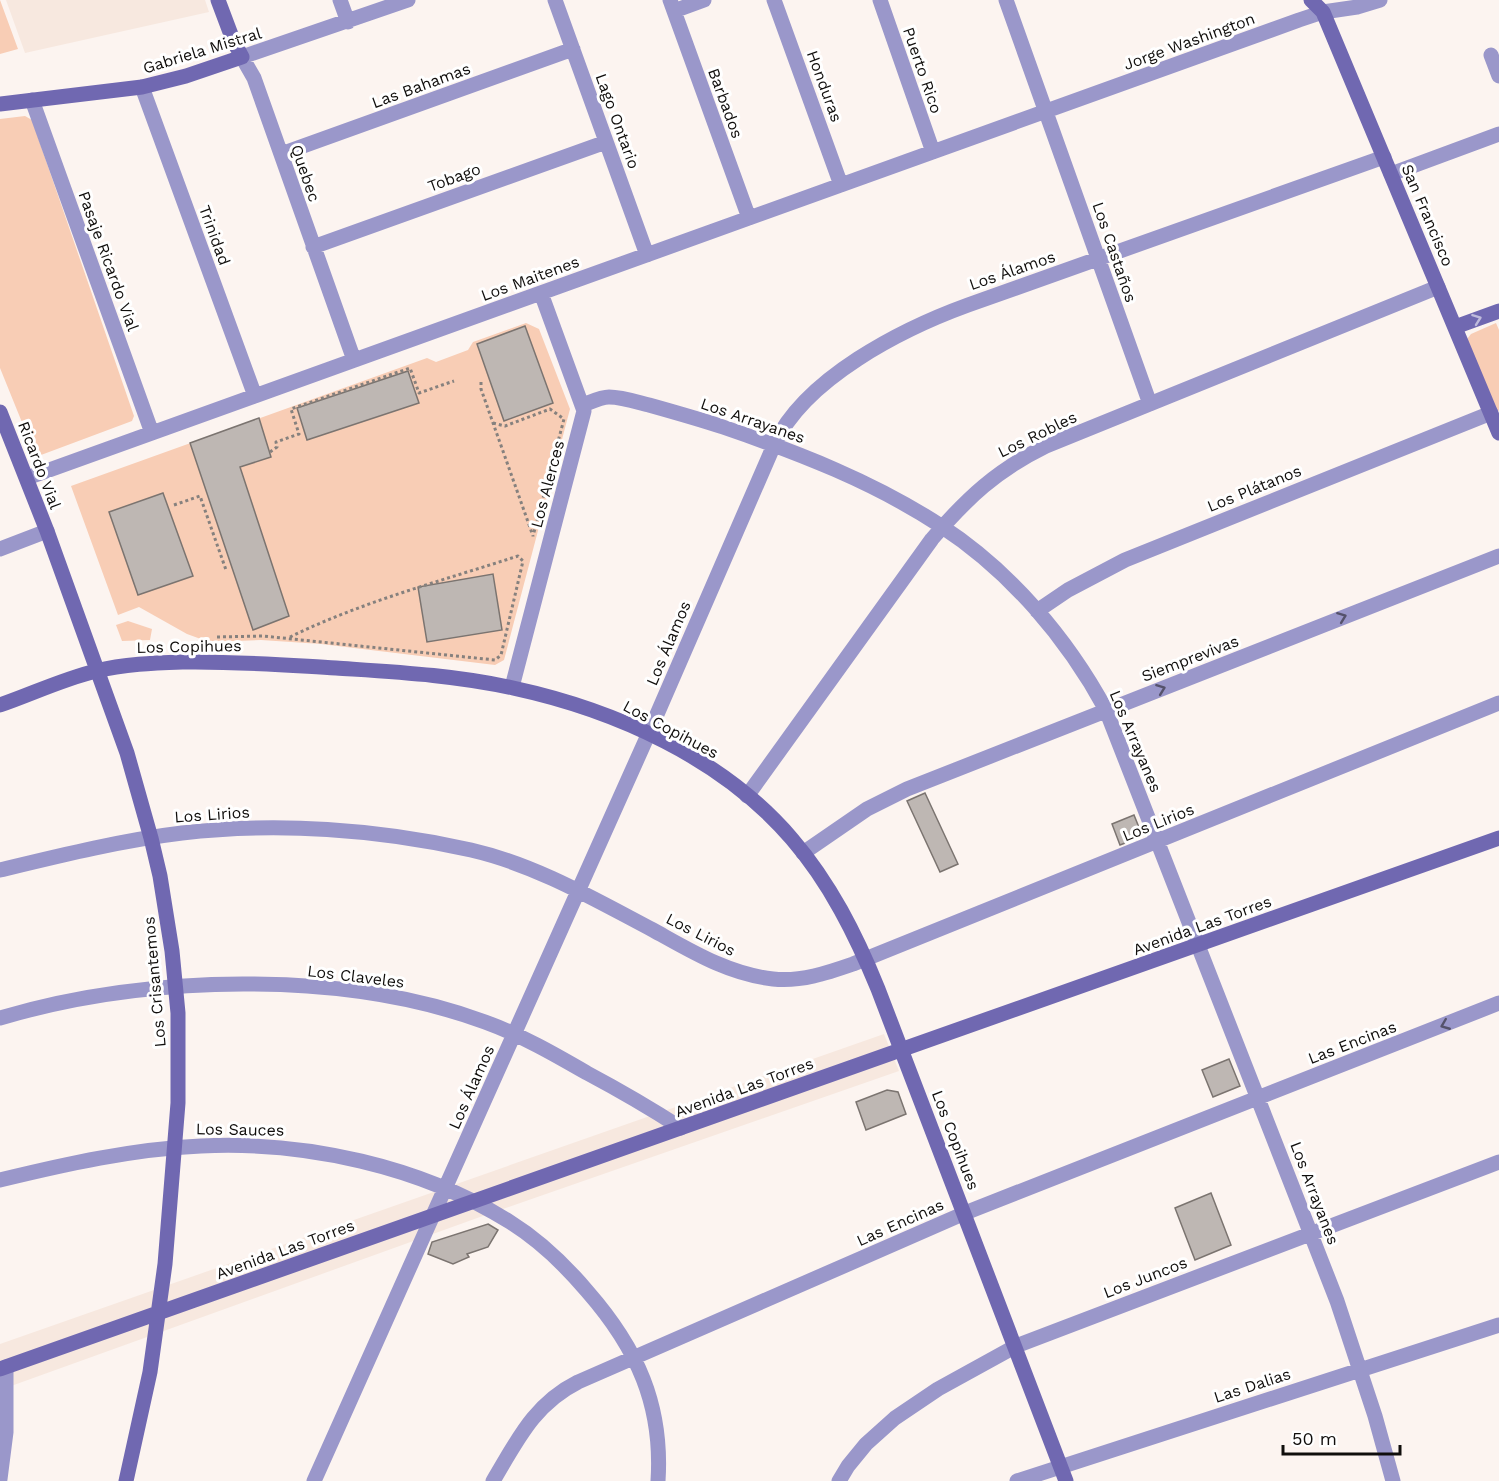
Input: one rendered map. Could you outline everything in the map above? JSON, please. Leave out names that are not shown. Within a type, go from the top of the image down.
[{"type":"street","name":"Quebec","points":[[218,0],[233,40],[254,78],[354,360]]},
{"type":"street","points":[[340,0],[348,22]]},
{"type":"street","name":"Gabriela Mistral","points":[[0,104],[142,87],[186,76],[408,0]]},
{"type":"street","name":"Lago Ontario","points":[[555,0],[647,255]]},
{"type":"street","points":[[672,5],[704,0]]},
{"type":"street","name":"Honduras","points":[[774,0],[842,185]]},
{"type":"street","name":"Puerto Rico","points":[[880,0],[933,152]]},
{"type":"street","name":"Los Castaños","points":[[1006,0],[1150,404]]},
{"type":"street","name":"San Francisco","points":[[1311,0],[1325,6],[1384,157],[1496,425]]},
{"type":"street","name":"Jorge Washington","points":[[1046,111],[1325,6],[1358,6],[1380,0]]},
{"type":"street","name":"Barbados","points":[[672,5],[749,218]]},
{"type":"street","name":"Las Bahamas","points":[[281,154],[573,49]]},
{"type":"street","points":[[1491,55],[1499,76]]},
{"type":"street","name":"Trinidad","points":[[142,87],[255,396]]},
{"type":"street","name":"Pasaje Ricardo Vial","points":[[32,100],[152,433]]},
{"type":"street","name":"Los Maitenes","points":[[27,478],[1046,111]]},
{"type":"street","points":[[1391,174],[1499,134]]},
{"type":"street","name":"Tobago","points":[[313,247],[606,142]]},
{"type":"street","name":"Los Álamos","points":[[314,1481],[648,735],[780,431],[790,418],[816,391],[848,366],[897,336],[949,311],[1384,157]]},
{"type":"street","name":"Los Robles","points":[[747,796],[942,526],[975,491],[1010,465],[1046,446],[1438,287]]},
{"type":"street","name":"Los Alerces","points":[[512,687],[584,417],[583,405],[541,293]]},
{"type":"street","points":[[1455,327],[1499,311]]},
{"type":"street","name":"Los Arrayanes","points":[[583,405],[609,397],[712,423],[774,445],[860,481],[902,502],[942,526],[994,568],[1037,612],[1076,659],[1106,710],[1311,1233],[1361,1370],[1393,1481]]},
{"type":"street","name":"Ricardo Vial","points":[[0,412],[47,531]]},
{"type":"street","name":"Los Plátanos","points":[[1037,612],[1068,590],[1125,560],[1496,425]]},
{"type":"street","points":[[0,549],[47,531]]},
{"type":"street","name":"Los Crisantemos","points":[[47,531],[127,753],[151,838],[167,915],[176,987],[179,1039],[175,1148],[164,1284],[143,1409],[126,1481]]},
{"type":"street","name":"Siemprevivas","points":[[803,853],[867,809],[907,789],[1499,556]]},
{"type":"street","name":"Los Copihues","points":[[0,705],[97,671],[140,664],[246,662],[399,673],[512,687],[578,705],[648,735],[701,763],[747,796],[776,822],[803,853],[835,899],[866,959],[1062,1465],[1066,1481]]},
{"type":"street","name":"Los Lirios","points":[[0,870],[182,833],[246,829],[323,830],[403,838],[439,843],[501,858],[579,890],[725,968],[755,976],[785,979],[811,977],[866,959],[1499,704]]},
{"type":"street","name":"Avenida Las Torres","points":[[3,1368],[1499,838]]},
{"type":"street","name":"Los Claveles","points":[[0,1018],[90,997],[176,987],[284,986],[378,995],[453,1012],[514,1034],[629,1096],[681,1128]]},
{"type":"street","name":"Las Encinas","points":[[493,1481],[530,1422],[552,1397],[578,1382],[965,1213],[1499,1003]]},
{"type":"street","name":"Los Sauces","points":[[0,1180],[110,1156],[175,1148],[230,1145],[288,1148],[357,1161],[409,1175],[445,1188],[511,1223],[556,1258],[598,1304],[635,1357],[644,1376],[654,1413],[658,1449],[658,1481]]},
{"type":"street","name":"Los Juncos","points":[[839,1481],[866,1444],[895,1418],[938,1389],[1016,1346],[1499,1162]]},
{"type":"street","name":"Las Dalias","points":[[1017,1481],[1499,1325]]},
{"type":"street","points":[[0,1479],[6,1432],[3,1368]]},
{"type":"path","points":[[270,452],[277,447],[276,442],[299,434],[291,409],[410,368],[419,393],[454,381]]},
{"type":"path","points":[[481,382],[481,390],[533,536],[564,419],[550,409],[505,426],[493,423]]},
{"type":"path","points":[[174,505],[200,496],[226,570]]},
{"type":"path","points":[[217,637],[288,638],[495,660],[501,655],[523,561],[518,556],[418,587],[288,638]]},
{"type":"shaded area","points":[[0,0],[18,49],[0,54]]},
{"type":"shaded area","points":[[6,0],[205,0],[209,12],[25,53]]},
{"type":"shaded area","points":[[25,116],[32,120],[134,416],[132,421],[41,455],[34,452],[0,368],[0,119]]},
{"type":"shaded area","points":[[526,323],[539,329],[570,409],[504,660],[495,665],[321,644],[261,640],[209,642],[187,634],[139,607],[118,615],[71,486],[427,358],[436,362],[468,350],[473,342]]},
{"type":"shaded area","points":[[1496,323],[1499,330],[1499,411],[1467,339],[1471,334]]},
{"type":"shaded area","points":[[128,621],[152,629],[150,640],[122,641],[116,625]]},
{"type":"shaded area","points":[[884,1034],[899,1071],[480,1217],[0,1390],[0,1344]]},
{"type":"building","points":[[525,326],[553,403],[504,421],[477,344]]},
{"type":"building","points":[[408,371],[419,403],[307,440],[297,408]]},
{"type":"building","points":[[259,418],[271,457],[240,467],[289,616],[253,630],[190,443]]},
{"type":"building","points":[[163,493],[193,576],[138,595],[109,512]]},
{"type":"building","points":[[493,574],[502,630],[427,642],[418,587]]},
{"type":"building","points":[[925,793],[958,864],[940,872],[907,801]]},
{"type":"building","points":[[1134,815],[1140,830],[1136,832],[1138,838],[1120,845],[1112,824]]},
{"type":"building","points":[[1229,1059],[1240,1086],[1213,1097],[1202,1070]]},
{"type":"building","points":[[887,1090],[898,1092],[906,1114],[866,1130],[856,1102]]},
{"type":"building","points":[[1211,1193],[1231,1245],[1195,1260],[1175,1208]]},
{"type":"building","points":[[488,1224],[498,1230],[488,1247],[467,1254],[469,1257],[453,1264],[428,1254],[432,1242]]}]
